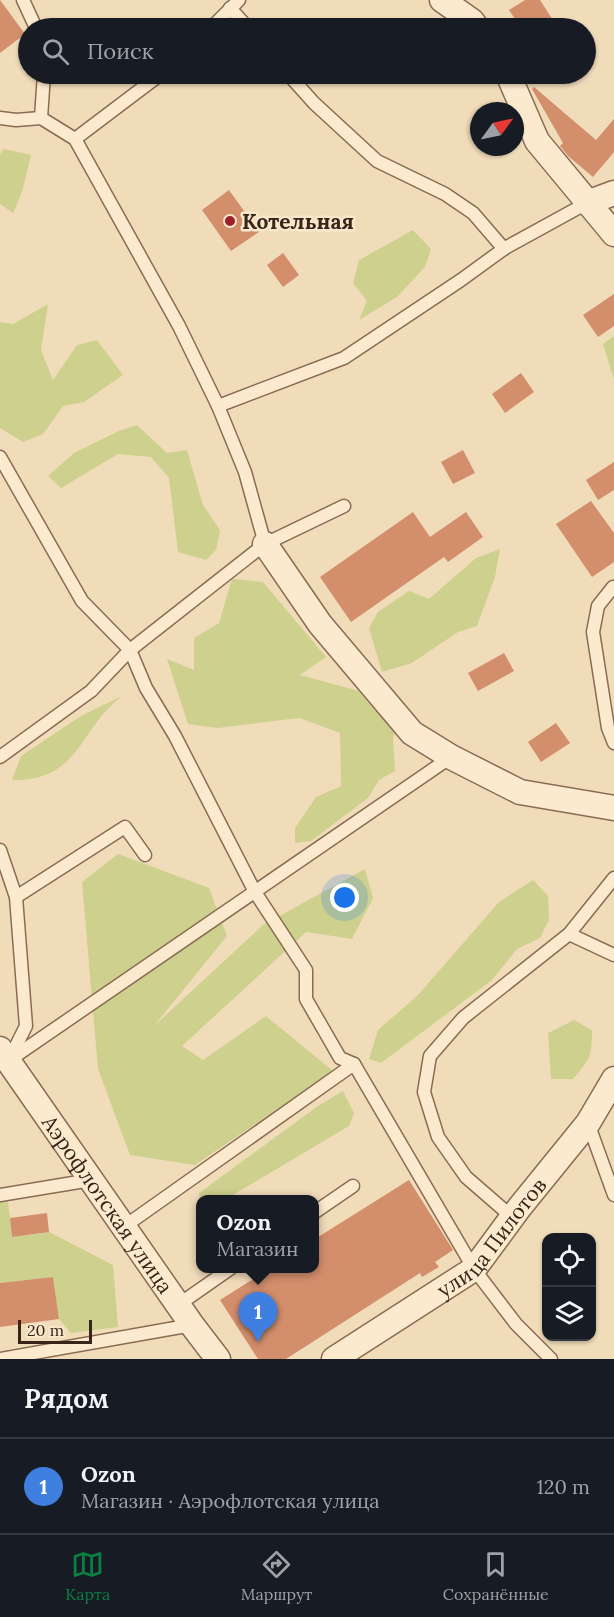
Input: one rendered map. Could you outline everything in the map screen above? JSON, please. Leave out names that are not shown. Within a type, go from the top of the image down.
[{"type":"street","points":[[442,0],[468,18]]},
{"type":"street","points":[[512,84],[537,141],[614,234]]},
{"type":"street","points":[[587,203],[614,193]]},
{"type":"street","points":[[265,543],[320,624],[412,733],[451,758],[520,792],[614,808]]},
{"type":"street","name":"Аэрофлотская улица","points":[[4,1055],[125,1226],[192,1326],[218,1359]]},
{"type":"street","name":"улица Пилотов","points":[[334,1359],[474,1269],[512,1217],[588,1123],[614,1079]]},
{"type":"lane","points":[[23,0],[31,18]]},
{"type":"lane","points":[[221,18],[234,4],[242,18]]},
{"type":"lane","points":[[41,118],[43,84]]},
{"type":"lane","points":[[75,139],[148,84]]},
{"type":"lane","points":[[297,84],[376,161],[445,194],[473,213],[504,249]]},
{"type":"lane","points":[[0,118],[16,120],[41,118],[75,139],[179,326],[218,406],[245,472],[265,543]]},
{"type":"lane","points":[[218,406],[344,358],[504,249],[587,203]]},
{"type":"lane","points":[[0,457],[82,601],[130,650],[146,688],[175,736],[255,892],[306,970],[306,999],[340,1058],[354,1064],[474,1269],[516,1324],[552,1359]]},
{"type":"lane","points":[[0,757],[91,691],[130,650],[265,543],[344,506]]},
{"type":"lane","points":[[613,586],[598,606],[593,632],[608,729],[614,742]]},
{"type":"lane","points":[[4,1055],[255,892],[451,758]]},
{"type":"lane","points":[[16,897],[126,827],[145,855]]},
{"type":"lane","points":[[0,850],[16,897],[26,1026],[4,1055]]},
{"type":"lane","points":[[512,1217],[466,1177],[438,1137],[424,1092],[430,1056],[463,1018],[569,934],[614,878]]},
{"type":"lane","points":[[569,934],[614,955]]},
{"type":"lane","points":[[125,1226],[354,1064]]},
{"type":"lane","points":[[588,1123],[614,1195]]},
{"type":"lane","points":[[0,1194],[91,1179]]},
{"type":"lane","points":[[319,1209],[353,1186]]},
{"type":"lane","points":[[178,1305],[225,1273]]},
{"type":"lane","points":[[0,1359],[192,1326]]},
{"type":"green space","points":[[4,149],[31,155],[22,192],[13,213],[0,204],[0,154]]},
{"type":"green space","points":[[413,230],[431,249],[425,267],[397,297],[359,320],[367,301],[353,283],[359,260]]},
{"type":"green space","points":[[48,304],[41,350],[53,380],[77,345],[97,340],[123,375],[84,402],[63,406],[43,434],[23,442],[0,428],[0,322],[13,324]]},
{"type":"green space","points":[[614,336],[614,380],[603,344]]},
{"type":"green space","points":[[137,425],[167,453],[187,450],[203,505],[220,530],[216,550],[206,560],[178,552],[169,478],[151,457],[118,454],[61,488],[48,476],[74,453],[119,431]]},
{"type":"green space","points":[[500,549],[495,577],[477,626],[458,632],[412,663],[382,672],[369,628],[378,612],[409,591],[429,599],[476,558]]},
{"type":"green space","points":[[232,579],[263,582],[326,657],[300,675],[359,691],[370,705],[396,726],[393,738],[395,771],[379,780],[368,798],[311,841],[295,843],[295,828],[316,797],[341,786],[340,733],[299,718],[218,728],[188,724],[167,659],[194,670],[194,638],[219,623]]},
{"type":"green space","points":[[122,696],[96,723],[66,762],[52,772],[35,778],[12,780],[21,756],[81,716]]},
{"type":"green space","points":[[118,854],[209,888],[227,936],[154,1026],[263,925],[365,869],[373,898],[352,939],[306,932],[182,1046],[203,1060],[266,1016],[333,1071],[195,1165],[130,1155],[98,1069],[82,882]]},
{"type":"green space","points":[[533,880],[548,896],[549,920],[540,938],[517,949],[492,980],[381,1063],[369,1059],[378,1030],[418,995],[499,902]]},
{"type":"green space","points":[[574,1020],[592,1030],[589,1057],[573,1079],[551,1079],[548,1033]]},
{"type":"green space","points":[[343,1091],[354,1113],[349,1126],[233,1195],[199,1195],[199,1193],[318,1106]]},
{"type":"green space","points":[[7,1193],[12,1237],[49,1232],[113,1265],[118,1327],[71,1333],[59,1319],[53,1277],[0,1283],[0,1195]]},
{"type":"building","points":[[0,0],[18,24],[18,39],[0,53]]},
{"type":"building","points":[[525,0],[540,0],[552,18],[514,18],[509,10]]},
{"type":"building","points":[[534,87],[596,140],[614,119],[614,152],[593,177],[568,156],[560,146],[563,143],[532,89]]},
{"type":"building","name":"Котельная","points":[[229,190],[259,232],[231,251],[202,210]]},
{"type":"building","name":"Котельная","points":[[283,253],[299,275],[283,287],[267,265]]},
{"type":"building","points":[[614,294],[614,326],[598,337],[583,315]]},
{"type":"building","points":[[521,373],[534,392],[505,413],[492,394]]},
{"type":"building","points":[[463,450],[475,473],[453,484],[441,462]]},
{"type":"building","points":[[614,462],[614,490],[598,500],[586,480]]},
{"type":"building","points":[[591,501],[614,533],[614,562],[592,577],[556,524]]},
{"type":"building","points":[[413,512],[430,537],[466,512],[483,537],[448,562],[444,557],[351,622],[320,577]]},
{"type":"building","points":[[504,653],[514,671],[478,691],[468,673]]},
{"type":"building","points":[[556,723],[570,743],[541,762],[528,742]]},
{"type":"building","points":[[409,1180],[453,1250],[435,1262],[439,1267],[422,1277],[420,1273],[286,1359],[258,1359],[220,1300],[263,1273],[319,1273],[319,1236]]},
{"type":"building","points":[[47,1213],[49,1232],[12,1237],[10,1218]]},
{"type":"building","points":[[53,1277],[59,1319],[0,1327],[0,1283]]},
{"type":"place","name":"Котельная","points":[[230,221]]},
{"type":"place","name":"Ozon","points":[[258,1342]]}]
